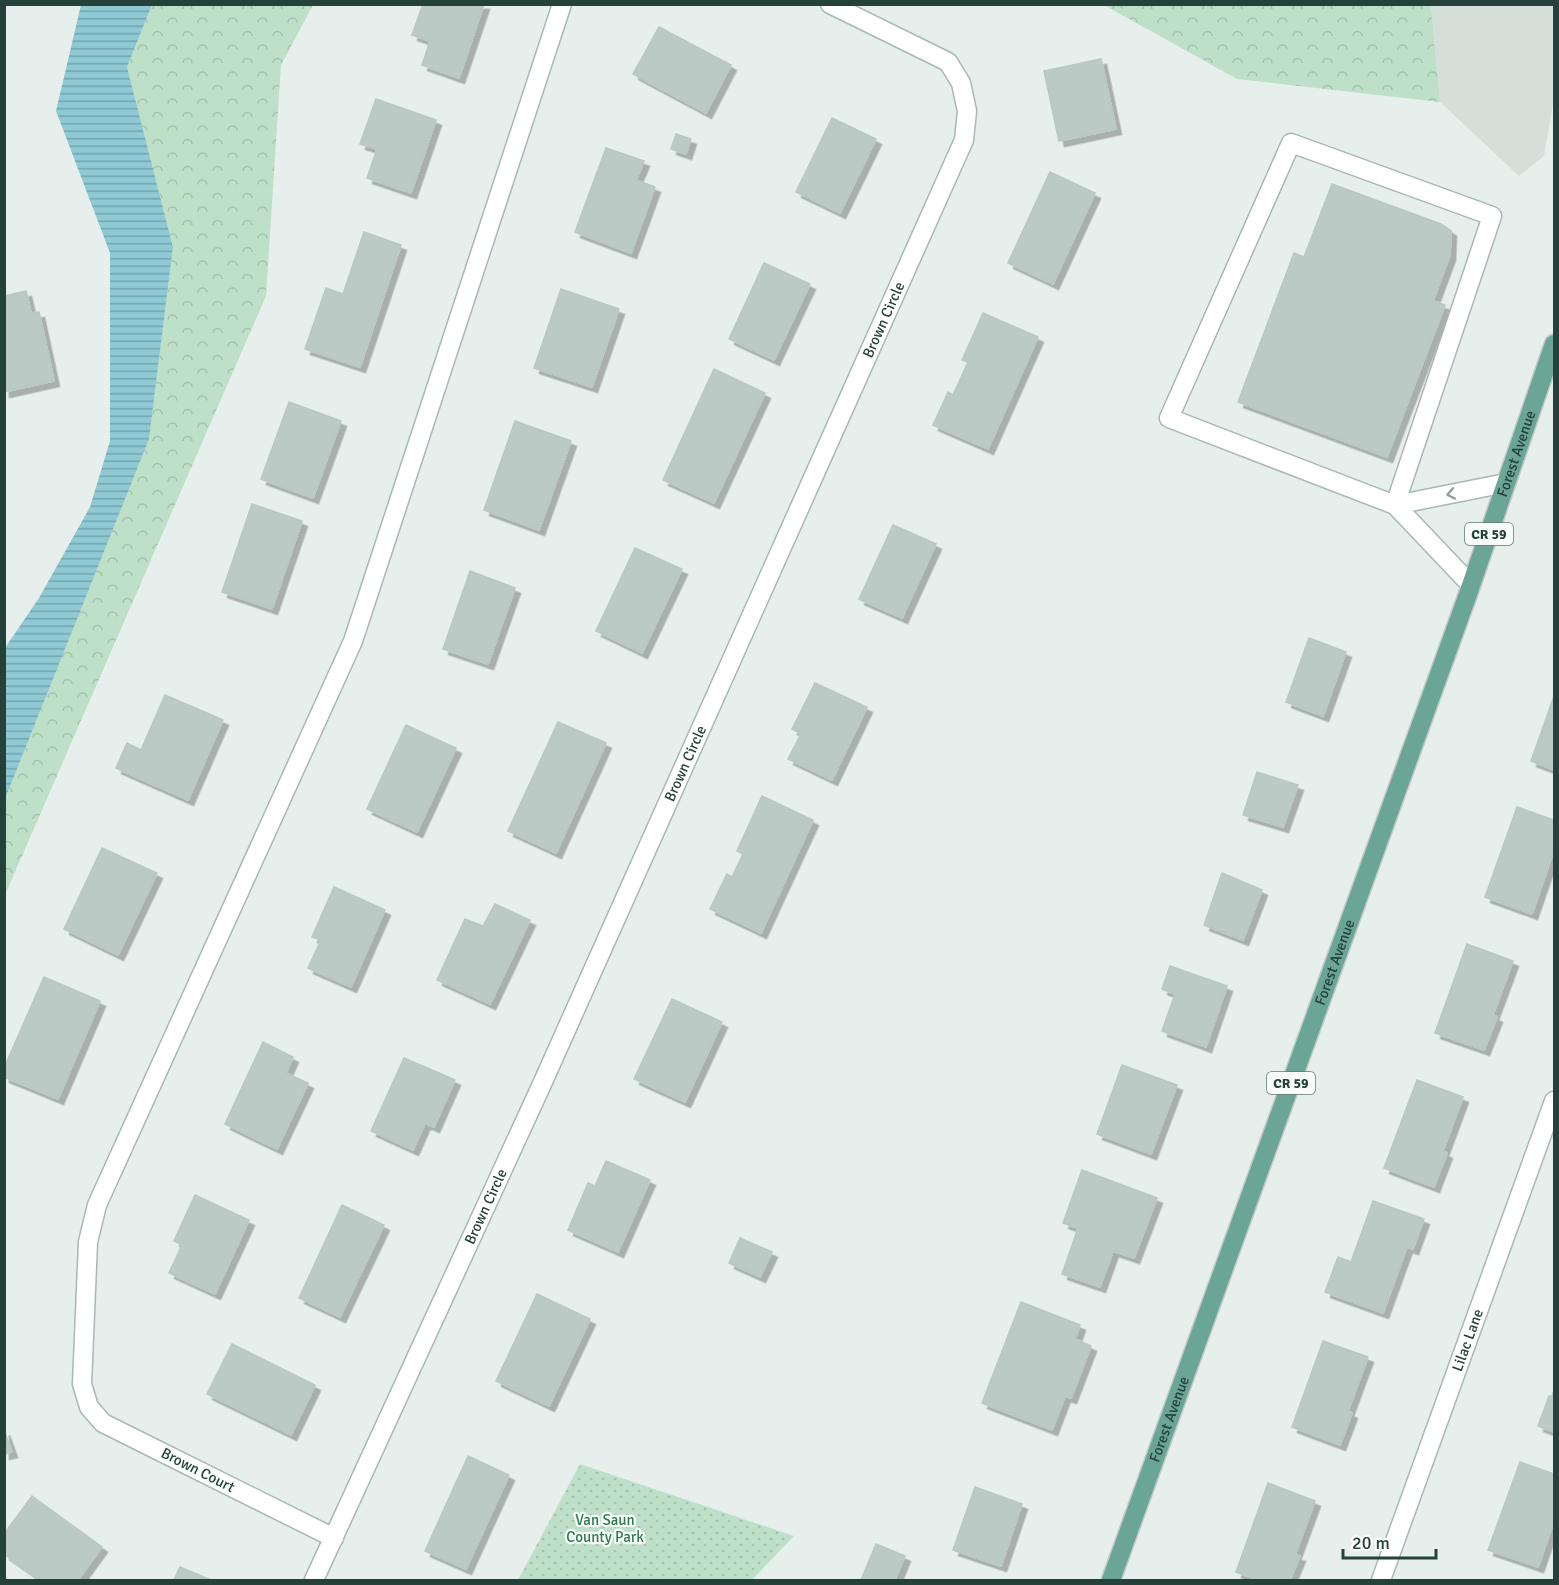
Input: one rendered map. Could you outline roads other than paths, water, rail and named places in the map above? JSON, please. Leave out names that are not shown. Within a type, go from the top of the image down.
[{"type":"main road","name":"Forest Avenue","points":[[1111,1581],[1471,585],[1554,344]]},
{"type":"street","name":"Brown Court","points":[[333,1538],[103,1423],[89,1407],[82,1384],[88,1242],[97,1205],[353,641],[562,4]]},
{"type":"street","name":"Brown Circle","points":[[314,1581],[542,1084],[964,140],[967,111],[961,83],[948,62],[830,4]]},
{"type":"street","points":[[1395,505],[1492,216],[1291,143],[1169,418],[1395,505],[1471,585]]},
{"type":"street","points":[[1395,505],[1506,483]]},
{"type":"street","name":"Lilac Lane","points":[[1381,1581],[1554,1101]]},
{"type":"water","points":[[81,5],[152,5],[127,67],[173,247],[149,439],[5,799],[5,648],[39,598],[90,507],[110,441],[110,253],[56,111]]},
{"type":"park label","name":"Van Saun County Park","points":[[605,1528]]}]
